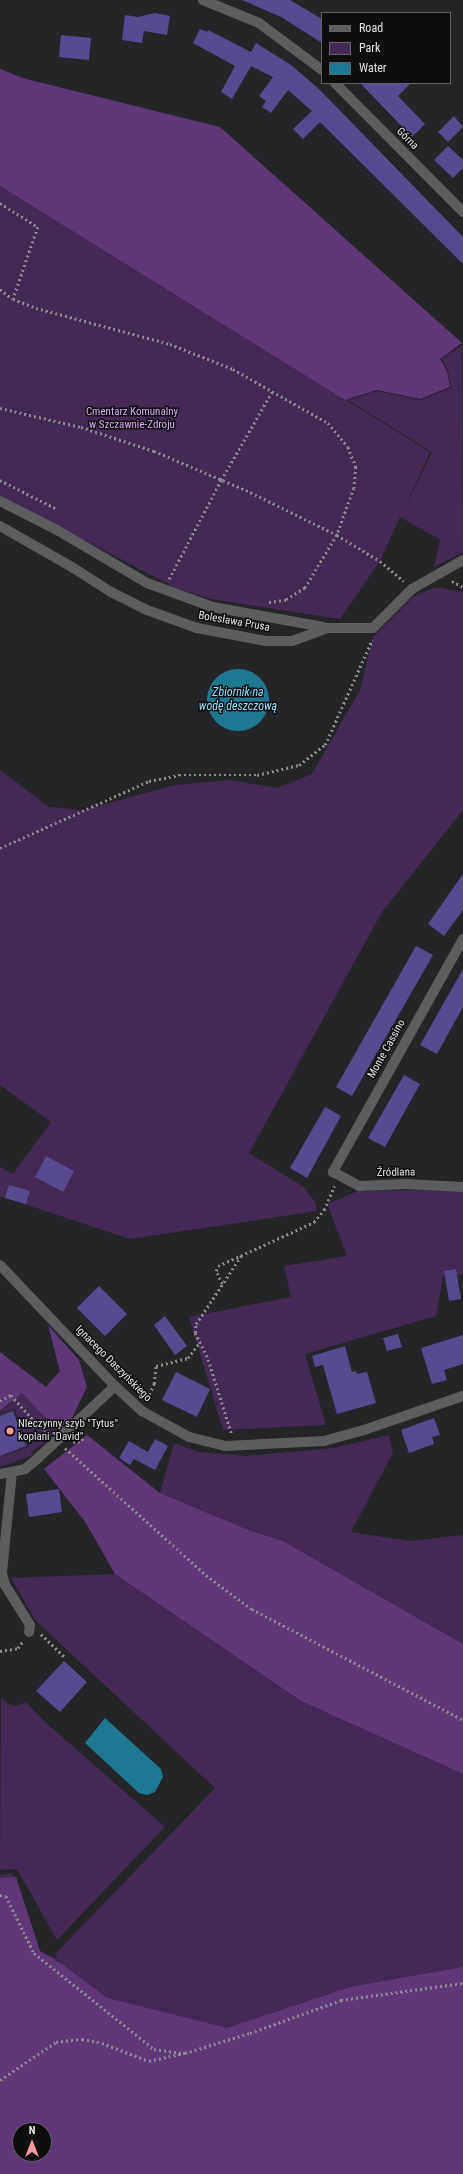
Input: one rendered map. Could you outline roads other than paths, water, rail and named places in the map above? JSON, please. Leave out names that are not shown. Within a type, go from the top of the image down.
[{"type":"street","points":[[203,0],[259,23],[321,69]]},
{"type":"street","name":"Górna","points":[[336,84],[463,212]]},
{"type":"street","points":[[0,501],[57,530],[147,584],[213,607],[327,628]]},
{"type":"street","name":"Bolesława Prusa","points":[[0,526],[72,567],[111,592],[147,610],[197,628],[266,641],[292,640],[327,628],[373,628],[412,589],[463,560]]},
{"type":"street","name":"Monte Cassino","points":[[336,1173],[463,939]]},
{"type":"street","name":"Źródlana","points":[[336,1173],[359,1186],[405,1184],[463,1187]]},
{"type":"street","name":"Ignacego Daszyńskiego","points":[[0,1265],[115,1386],[189,1437],[225,1446],[324,1441],[364,1430],[463,1396]]},
{"type":"street","points":[[0,1474],[25,1469],[115,1386]]},
{"type":"street","points":[[12,1472],[2,1573],[5,1585],[30,1628]]},
{"type":"water","name":"Zbiornik na wodę deszczową","points":[[238,669],[250,671],[260,678],[267,688],[269,700],[267,712],[260,722],[250,729],[238,731],[226,729],[216,722],[209,712],[207,700],[209,688],[216,678],[226,671]]},
{"type":"water","points":[[105,1718],[161,1769],[163,1777],[155,1792],[147,1795],[139,1793],[85,1743]]},
{"type":"place","name":"NIeczynny szyb \"Tytus\" koplani \"David\"","points":[[10,1431]]},
{"type":"park label","name":"Cmentarz Komunalny w Szczawnie-Zdroju","points":[[132,419]]}]
